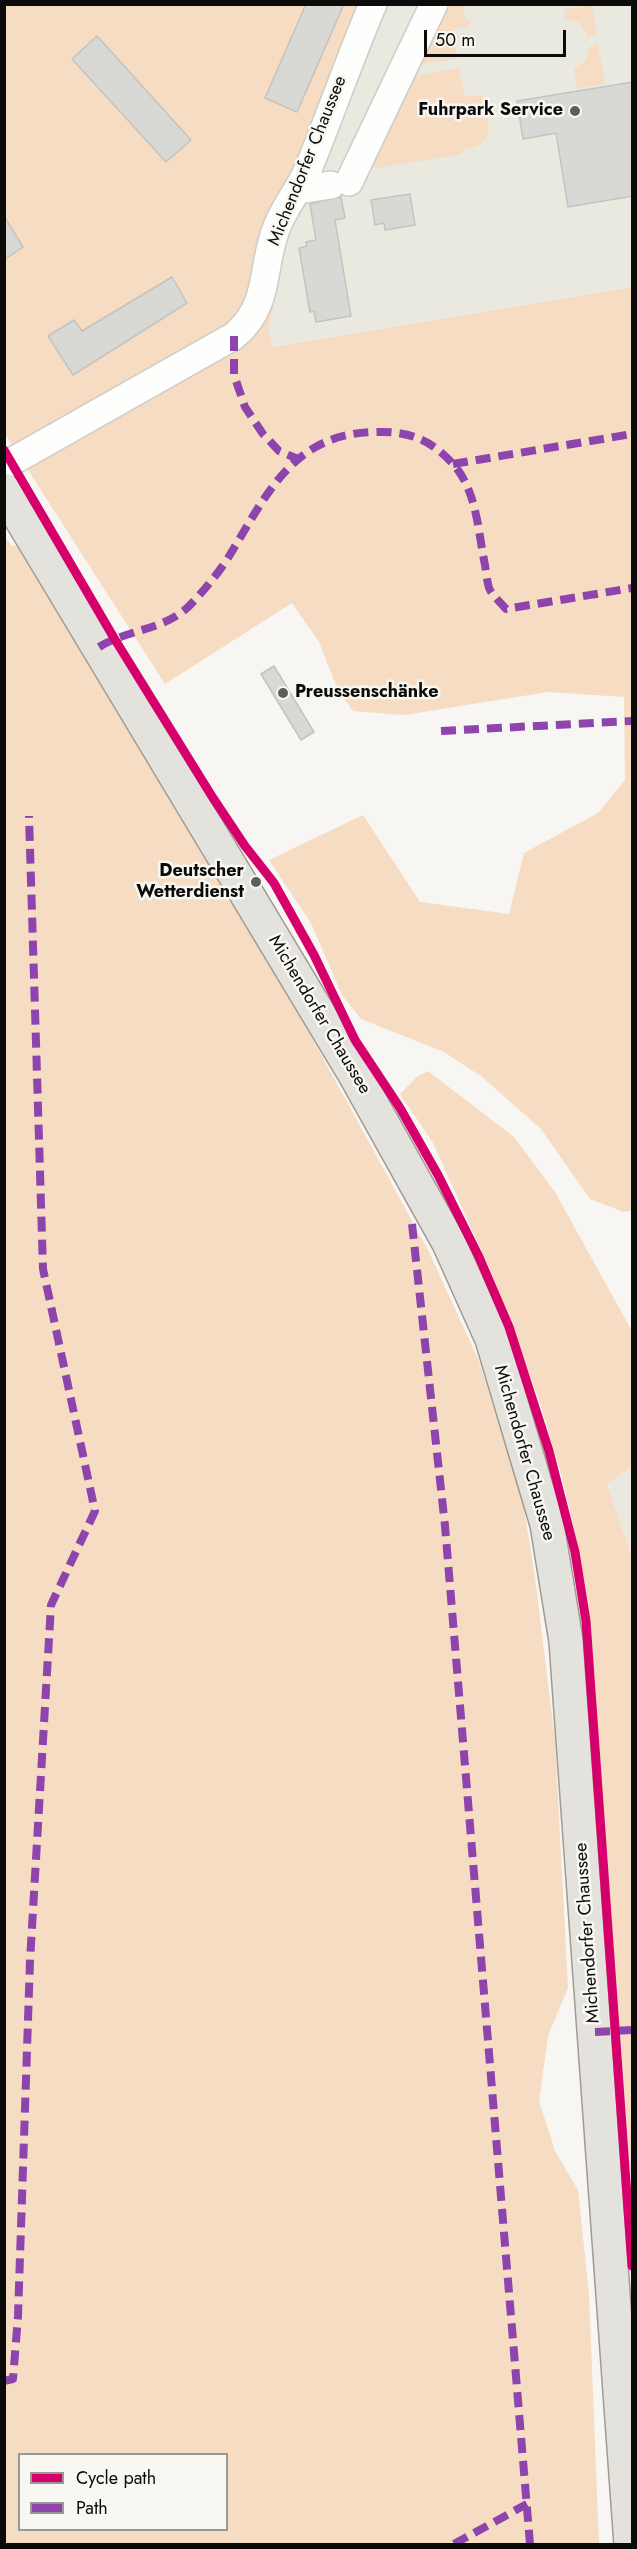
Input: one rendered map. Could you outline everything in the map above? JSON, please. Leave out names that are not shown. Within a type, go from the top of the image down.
[{"type":"main road","name":"Michendorfer Chaussee","points":[[4,490],[387,1129],[449,1243],[492,1339],[547,1524],[566,1641],[632,2544]]},
{"type":"lane","name":"Michendorfer Chaussee","points":[[4,466],[234,336],[251,319],[261,297],[275,232],[299,190],[373,4]]},
{"type":"lane","points":[[299,190],[340,183],[434,4]]},
{"type":"shaded area","points":[[5,5],[385,5],[304,203],[284,243],[269,330],[272,347],[632,287],[632,1210],[624,1212],[590,1199],[541,1129],[482,1077],[444,1052],[361,1019],[342,995],[311,923],[269,860],[363,815],[420,902],[509,914],[524,853],[598,813],[625,780],[624,697],[548,692],[404,715],[353,711],[338,690],[319,642],[292,603],[165,684],[5,434]]},
{"type":"shaded area","points":[[385,5],[632,5],[632,287],[272,347],[269,330],[284,243]]},
{"type":"shaded area","points":[[442,5],[463,5],[466,20],[471,19],[468,26],[453,29],[458,59],[417,65]]},
{"type":"shaded area","points":[[592,5],[597,35],[588,37],[580,23],[565,19],[564,10]]},
{"type":"shaded area","points":[[598,44],[605,84],[577,89],[574,69],[586,61],[590,46]]},
{"type":"shaded area","points":[[458,68],[464,93],[467,96],[482,95],[484,99],[489,129],[486,139],[477,146],[462,150],[462,154],[377,168],[373,166],[372,162],[413,76]]},
{"type":"shaded area","points":[[4,536],[12,546],[27,546],[318,1049],[429,1252],[478,1359],[522,1497],[535,1577],[555,1741],[568,1988],[548,2036],[539,2101],[555,2151],[578,2190],[589,2294],[599,2544],[5,2544]]},
{"type":"shaded area","points":[[428,1071],[514,1137],[555,1192],[632,1331],[632,1467],[607,1484],[632,1557],[632,2195],[588,1605],[577,1542],[563,1481],[540,1403],[490,1270],[433,1143],[400,1094],[418,1076]]},
{"type":"shaded area","points":[[632,1467],[632,1557],[607,1484]]},
{"type":"building","points":[[306,4],[344,4],[297,112],[265,98]]},
{"type":"building","points":[[97,36],[191,140],[166,162],[72,59]]},
{"type":"building","points":[[633,82],[633,196],[568,207],[556,133],[523,139],[517,101]]},
{"type":"building","points":[[410,194],[415,225],[385,230],[384,223],[375,225],[371,200]]},
{"type":"building","points":[[341,197],[345,218],[335,220],[351,316],[316,322],[314,311],[310,312],[299,248],[307,246],[306,242],[316,240],[310,204]]},
{"type":"building","points":[[4,216],[23,247],[4,260]]},
{"type":"building","points":[[172,277],[187,303],[73,375],[48,336],[74,320],[82,331]]},
{"type":"building","points":[[274,666],[314,732],[301,740],[261,674]]},
{"type":"marked path","points":[[234,336],[234,375],[245,407],[263,434],[279,451],[298,459]]},
{"type":"marked path","points":[[99,647],[122,636],[160,624],[182,612],[218,572],[258,508],[287,470],[304,455],[324,443],[348,435],[376,432],[408,435],[427,442],[452,463],[467,485],[472,498],[489,588],[506,609],[632,588]]},
{"type":"marked path","points":[[453,464],[632,434]]},
{"type":"marked path","points":[[441,731],[632,721]]},
{"type":"marked path","points":[[4,2381],[13,2379],[18,2316],[30,1961],[51,1605],[95,1511],[43,1269],[29,816]]},
{"type":"marked path","points":[[412,1224],[445,1526],[530,2544]]},
{"type":"marked path","points":[[595,2032],[632,2030]]},
{"type":"marked path","points":[[454,2544],[527,2504]]},
{"type":"cycle path","points":[[4,450],[114,638],[213,798],[245,846],[274,883],[314,955],[355,1040],[400,1108],[438,1175],[479,1257],[509,1327],[549,1451],[575,1552],[586,1621],[632,2266]]},
{"type":"place","name":"Fuhrpark Service","points":[[575,111]]},
{"type":"place","name":"Preussenschänke","points":[[283,693]]},
{"type":"place","name":"Deutscher Wetterdienst","points":[[256,882]]}]
